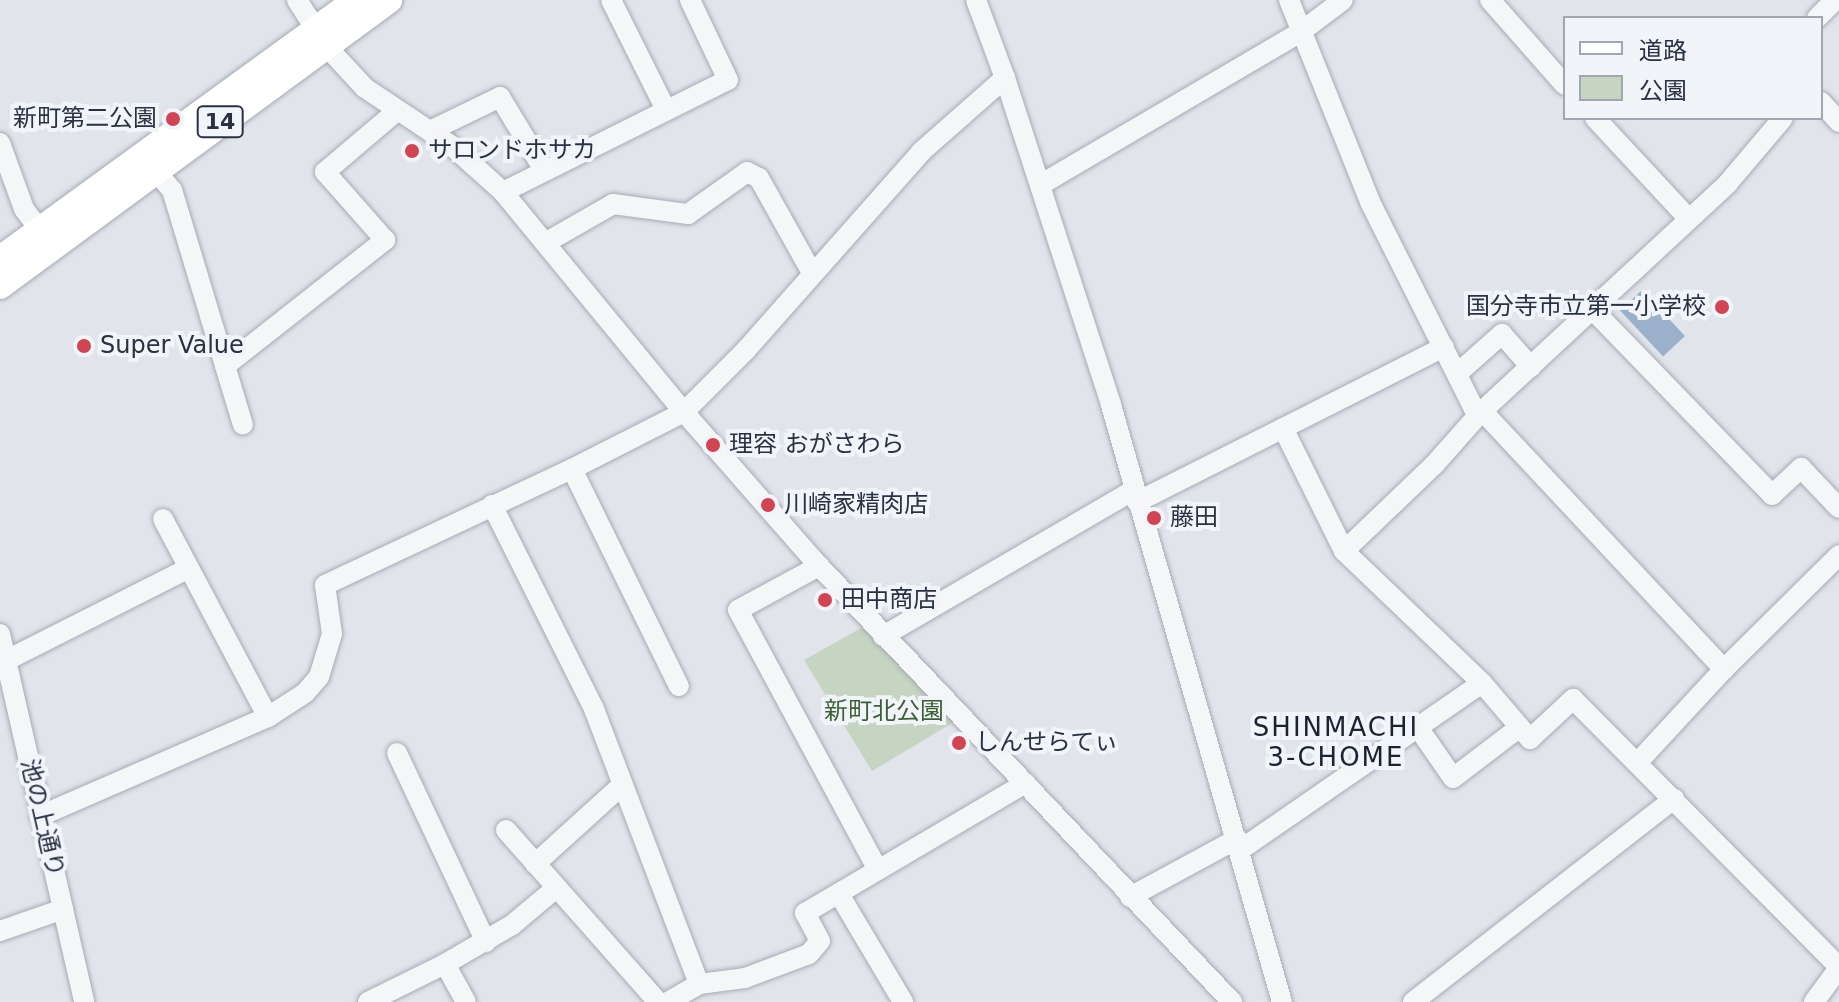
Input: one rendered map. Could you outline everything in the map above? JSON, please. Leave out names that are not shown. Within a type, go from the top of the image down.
[{"type":"main road","name":"14","points":[[0,259],[46,238],[155,170],[321,38],[356,0]]},
{"type":"main road","name":"14","points":[[0,286],[46,238],[321,38],[389,0]]},
{"type":"street","points":[[297,0],[321,38],[365,88],[430,131],[503,192],[684,412],[819,566],[1232,1002]]},
{"type":"street","points":[[611,0],[665,108]]},
{"type":"street","points":[[503,192],[665,108],[728,80],[690,0]]},
{"type":"street","points":[[976,0],[1005,78],[1111,405],[1282,1002]]},
{"type":"street","points":[[1289,0],[1370,202],[1480,413],[1487,416],[1724,669]]},
{"type":"street","points":[[1040,185],[1302,31],[1343,0]]},
{"type":"street","points":[[1490,0],[1563,83]]},
{"type":"street","points":[[1819,16],[1835,0]]},
{"type":"street","points":[[40,816],[268,717],[305,693],[319,677],[332,634],[325,585],[572,469],[684,412],[746,350],[921,152],[1005,78]]},
{"type":"street","points":[[430,131],[500,97],[544,170]]},
{"type":"street","points":[[1823,104],[1839,122]]},
{"type":"street","points":[[225,366],[385,240],[328,180],[325,172],[397,111]]},
{"type":"street","points":[[1597,120],[1689,219]]},
{"type":"street","points":[[1344,551],[1434,465],[1480,413],[1728,183],[1781,120]]},
{"type":"street","points":[[0,143],[24,209],[46,238]]},
{"type":"street","points":[[155,170],[172,190],[243,425]]},
{"type":"street","points":[[545,243],[613,204],[688,214],[747,172],[759,178],[812,273]]},
{"type":"street","points":[[1592,309],[1772,495],[1801,468],[1839,508]]},
{"type":"street","points":[[1458,373],[1502,334],[1531,367]]},
{"type":"street","points":[[883,636],[1136,496],[1283,428],[1444,347]]},
{"type":"street","points":[[1283,428],[1344,551],[1482,683],[1530,739],[1573,699],[1839,968],[1814,1002]]},
{"type":"street","points":[[572,469],[679,686]]},
{"type":"street","points":[[492,505],[594,709],[699,984]]},
{"type":"street","points":[[163,519],[268,717]]},
{"type":"street","points":[[1638,762],[1724,669],[1838,558]]},
{"type":"street","points":[[819,566],[738,610],[878,870]]},
{"type":"street","points":[[4,668],[187,569]]},
{"type":"street","name":"池の上通り","points":[[0,634],[4,668],[63,909],[82,1001]]},
{"type":"street","points":[[1130,897],[1238,845],[1482,683]]},
{"type":"street","points":[[1417,726],[1453,778],[1520,727]]},
{"type":"street","points":[[397,753],[486,942]]},
{"type":"street","points":[[668,1002],[699,984],[745,978],[809,954],[820,941],[805,913],[1026,783]]},
{"type":"street","points":[[535,864],[622,785]]},
{"type":"street","points":[[1413,1002],[1674,799]]},
{"type":"street","points":[[506,830],[658,1002]]},
{"type":"street","points":[[368,1002],[486,942],[556,888]]},
{"type":"street","points":[[839,894],[903,1002]]},
{"type":"street","points":[[0,931],[63,909]]},
{"type":"street","points":[[445,964],[466,1002]]},
{"type":"green space","name":"新町北公園","points":[[863,627],[954,722],[872,771],[804,660]]},
{"type":"water","points":[[1642,290],[1685,336],[1663,357],[1620,310]]},
{"type":"place","name":"新町第二公園","points":[[173,119]]},
{"type":"place","name":"サロンドホサカ","points":[[412,151]]},
{"type":"place","name":"国分寺市立第一小学校","points":[[1722,307]]},
{"type":"place","name":"Super Value","points":[[84,346]]},
{"type":"place","name":"理容 おがさわら","points":[[713,445]]},
{"type":"place","name":"川崎家精肉店","points":[[768,505]]},
{"type":"place","name":"藤田","points":[[1154,518]]},
{"type":"place","name":"田中商店","points":[[825,600]]},
{"type":"place","name":"しんせらてぃ","points":[[959,743]]},
{"type":"district","name":"SHINMACHI 3-CHOME","points":[[1336,743]]}]
